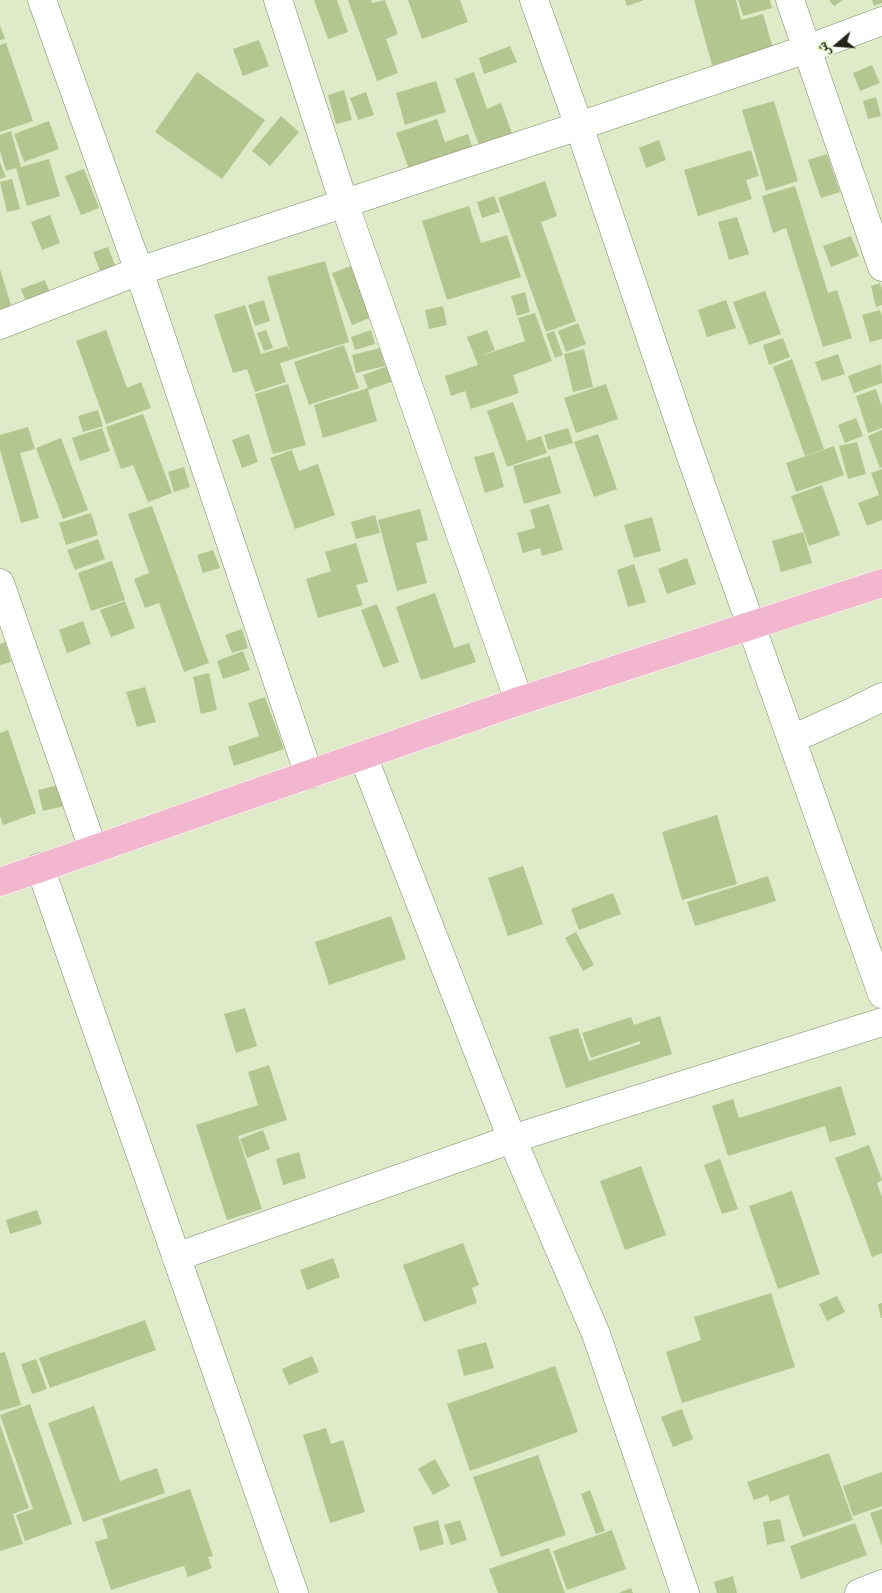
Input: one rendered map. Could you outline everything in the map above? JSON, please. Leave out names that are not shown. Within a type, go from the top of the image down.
[{"type":"main road","points":[[0,882],[519,701],[882,583]]},
{"type":"street","points":[[42,0],[139,272],[309,775]]},
{"type":"street","points":[[278,0],[344,203],[519,701]]},
{"type":"street","points":[[534,0],[579,126],[688,448],[882,994]]},
{"type":"street","points":[[790,0],[882,267]]},
{"type":"street","points":[[0,326],[139,272],[807,49],[882,21]]},
{"type":"street","points":[[0,583],[93,849]]},
{"type":"street","points":[[792,739],[882,697]]},
{"type":"street","points":[[362,756],[512,1139],[596,1334],[685,1593]]},
{"type":"street","points":[[40,867],[294,1593]]},
{"type":"street","points":[[176,1256],[512,1139],[882,1022]]},
{"type":"street","points":[[858,1593],[882,1584]]},
{"type":"building","points":[[314,0],[337,0],[348,32],[328,39]]},
{"type":"building","points":[[348,0],[371,0],[372,3],[385,0],[398,34],[386,39],[398,73],[377,81]]},
{"type":"building","points":[[408,0],[460,0],[468,22],[422,39]]},
{"type":"building","points":[[625,0],[644,0],[627,6]]},
{"type":"building","points":[[694,0],[736,0],[741,20],[763,14],[773,48],[712,65]]},
{"type":"building","points":[[738,0],[770,0],[772,8],[743,16]]},
{"type":"building","points":[[829,0],[843,0],[834,6]]},
{"type":"building","points":[[872,0],[882,0],[882,3],[874,6]]},
{"type":"building","points":[[0,25],[5,39],[0,40]]},
{"type":"building","points":[[259,40],[269,66],[243,76],[233,49]]},
{"type":"building","points":[[6,43],[33,121],[0,132],[0,45]]},
{"type":"building","points":[[510,46],[517,62],[484,74],[479,58]]},
{"type":"building","points":[[872,65],[880,83],[860,91],[853,73]]},
{"type":"building","points":[[197,72],[265,120],[222,179],[155,132]]},
{"type":"building","points":[[474,72],[487,109],[501,103],[513,136],[480,148],[455,79]]},
{"type":"building","points":[[436,81],[446,112],[405,125],[396,93]]},
{"type":"building","points":[[344,90],[352,120],[336,124],[328,95]]},
{"type":"building","points":[[366,92],[374,115],[358,120],[350,98]]},
{"type":"building","points":[[876,97],[881,116],[868,119],[863,101]]},
{"type":"building","points":[[774,101],[798,181],[766,191],[742,110]]},
{"type":"building","points":[[281,116],[299,132],[270,166],[252,151]]},
{"type":"building","points":[[437,119],[445,142],[468,134],[473,150],[410,172],[396,133]]},
{"type":"building","points":[[49,121],[59,149],[24,162],[14,134]]},
{"type":"building","points":[[11,131],[21,167],[49,159],[60,196],[27,206],[16,168],[6,171],[0,151],[0,135]]},
{"type":"building","points":[[659,140],[666,160],[646,168],[639,148]]},
{"type":"building","points":[[751,150],[759,176],[746,180],[752,199],[698,216],[684,170]]},
{"type":"building","points":[[827,154],[840,192],[821,198],[808,160]]},
{"type":"building","points":[[0,162],[6,177],[0,179]]},
{"type":"building","points":[[84,169],[99,208],[81,215],[65,176]]},
{"type":"building","points":[[12,179],[20,209],[7,212],[0,182]]},
{"type":"building","points":[[545,181],[557,216],[541,222],[576,321],[546,332],[498,198]]},
{"type":"building","points":[[795,186],[828,293],[837,290],[852,338],[823,347],[786,228],[773,233],[762,196]]},
{"type":"building","points":[[494,196],[500,212],[482,218],[477,202]]},
{"type":"building","points":[[469,206],[481,243],[507,235],[521,277],[447,300],[422,221]]},
{"type":"building","points":[[50,215],[60,243],[42,250],[31,222]]},
{"type":"building","points":[[737,217],[749,254],[729,260],[718,222]]},
{"type":"building","points":[[851,236],[859,256],[831,267],[823,246]]},
{"type":"building","points":[[108,247],[118,273],[103,279],[93,252]]},
{"type":"building","points":[[325,261],[349,342],[280,363],[286,382],[255,392],[247,369],[233,373],[214,315],[245,305],[261,354],[287,346],[290,352],[267,277]]},
{"type":"building","points":[[351,266],[370,318],[352,325],[332,273]]},
{"type":"building","points":[[0,269],[13,312],[0,316]]},
{"type":"building","points":[[45,280],[51,296],[27,305],[21,289]]},
{"type":"building","points":[[880,283],[882,305],[876,307],[871,286]]},
{"type":"building","points":[[765,291],[781,334],[749,345],[733,302]]},
{"type":"building","points":[[525,292],[530,312],[517,316],[511,296]]},
{"type":"building","points":[[264,300],[270,321],[255,326],[248,305]]},
{"type":"building","points":[[726,300],[736,328],[707,337],[698,310]]},
{"type":"building","points":[[443,306],[447,325],[429,329],[425,310]]},
{"type":"building","points":[[880,310],[882,316],[882,339],[870,342],[862,315]]},
{"type":"building","points":[[535,313],[552,361],[513,375],[519,393],[471,409],[465,391],[451,396],[445,376],[478,365],[467,337],[487,330],[495,350],[480,356],[525,341],[518,318]]},
{"type":"building","points":[[578,323],[586,344],[566,352],[558,331]]},
{"type":"building","points":[[106,330],[127,388],[141,382],[151,408],[106,424],[76,341]]},
{"type":"building","points":[[266,330],[273,348],[264,351],[257,333]]},
{"type":"building","points":[[371,330],[375,344],[355,350],[351,337]]},
{"type":"building","points":[[554,331],[563,355],[555,358],[546,334]]},
{"type":"building","points":[[783,338],[790,357],[769,365],[763,345]]},
{"type":"building","points":[[344,345],[359,388],[309,405],[294,362]]},
{"type":"building","points":[[380,348],[385,366],[356,373],[352,355]]},
{"type":"building","points":[[584,349],[593,387],[573,392],[564,354]]},
{"type":"building","points":[[838,354],[845,374],[822,381],[815,362]]},
{"type":"building","points":[[792,359],[824,449],[805,456],[773,367]]},
{"type":"building","points":[[881,364],[882,383],[854,393],[848,376]]},
{"type":"building","points":[[391,365],[397,380],[368,390],[377,421],[323,438],[314,405],[368,388],[363,375]]},
{"type":"building","points":[[288,384],[306,445],[273,454],[255,394]]},
{"type":"building","points":[[606,384],[618,419],[576,433],[564,398]]},
{"type":"building","points":[[876,389],[882,407],[882,428],[868,433],[856,396]]},
{"type":"building","points":[[513,402],[527,441],[541,436],[547,453],[507,467],[487,411]]},
{"type":"building","points":[[98,410],[103,426],[83,432],[78,416]]},
{"type":"building","points":[[143,414],[172,493],[148,502],[133,465],[121,469],[106,427]]},
{"type":"building","points":[[856,418],[863,436],[845,443],[838,425]]},
{"type":"building","points":[[28,427],[35,449],[20,453],[39,518],[21,523],[0,450],[0,435]]},
{"type":"building","points":[[102,428],[110,451],[80,461],[72,438]]},
{"type":"building","points":[[568,428],[573,443],[548,450],[544,435]]},
{"type":"building","points":[[882,430],[882,467],[880,468],[868,436]]},
{"type":"building","points":[[249,434],[258,462],[242,468],[232,440]]},
{"type":"building","points":[[598,434],[617,489],[594,497],[574,442]]},
{"type":"building","points":[[61,438],[88,510],[63,519],[36,448]]},
{"type":"building","points":[[857,442],[866,474],[848,479],[839,446]]},
{"type":"building","points":[[834,446],[844,475],[796,492],[786,463]]},
{"type":"building","points":[[292,450],[299,471],[318,464],[335,515],[295,529],[270,458]]},
{"type":"building","points":[[494,452],[504,487],[485,493],[474,457]]},
{"type":"building","points":[[550,456],[561,493],[524,504],[513,466]]},
{"type":"building","points":[[184,467],[190,487],[174,492],[168,472]]},
{"type":"building","points":[[882,469],[882,520],[867,526],[858,503],[879,495],[871,473]]},
{"type":"building","points":[[822,485],[840,535],[809,546],[791,496]]},
{"type":"building","points":[[549,504],[563,550],[542,556],[540,548],[523,553],[517,533],[535,528],[530,510]]},
{"type":"building","points":[[152,506],[209,663],[184,672],[159,603],[145,608],[134,579],[149,573],[128,514]]},
{"type":"building","points":[[420,509],[428,540],[416,543],[427,583],[397,591],[378,520]]},
{"type":"building","points":[[91,513],[98,535],[66,545],[59,523]]},
{"type":"building","points":[[375,515],[380,533],[356,539],[351,522]]},
{"type":"building","points":[[652,517],[661,551],[634,558],[624,525]]},
{"type":"building","points":[[803,532],[812,563],[781,572],[772,541]]},
{"type":"building","points":[[98,539],[105,559],[75,570],[67,550]]},
{"type":"building","points":[[356,543],[368,582],[356,585],[363,605],[318,618],[306,579],[331,571],[325,552]]},
{"type":"building","points":[[213,550],[220,568],[203,573],[197,555]]},
{"type":"building","points":[[687,558],[696,584],[667,594],[658,569]]},
{"type":"building","points":[[112,561],[125,600],[91,611],[78,573]]},
{"type":"building","points":[[634,564],[646,602],[628,607],[617,570]]},
{"type":"building","points":[[435,593],[454,648],[469,643],[476,662],[421,680],[396,607]]},
{"type":"building","points":[[125,601],[135,628],[111,637],[100,610]]},
{"type":"building","points":[[377,604],[399,662],[383,668],[361,610]]},
{"type":"building","points":[[83,621],[91,644],[67,653],[59,630]]},
{"type":"building","points":[[242,629],[248,648],[232,653],[225,635]]},
{"type":"building","points":[[6,642],[11,662],[0,665],[0,644]]},
{"type":"building","points":[[243,651],[250,670],[223,679],[217,661]]},
{"type":"building","points":[[209,673],[217,710],[201,714],[193,677]]},
{"type":"building","points":[[145,687],[156,722],[137,727],[126,692]]},
{"type":"building","points":[[265,697],[284,749],[234,766],[228,747],[259,736],[248,703]]},
{"type":"building","points":[[8,730],[36,813],[3,825],[0,816],[0,733]]},
{"type":"building","points":[[59,785],[65,806],[43,811],[38,790]]},
{"type":"building","points":[[717,815],[737,884],[682,900],[662,832]]},
{"type":"building","points":[[523,866],[543,924],[508,936],[488,878]]},
{"type":"building","points":[[768,876],[776,901],[695,926],[687,902]]},
{"type":"building","points":[[613,893],[621,914],[579,930],[571,909]]},
{"type":"building","points":[[391,916],[406,959],[329,985],[315,942]]},
{"type":"building","points":[[576,932],[594,965],[583,971],[565,938]]},
{"type":"building","points":[[245,1008],[257,1046],[236,1053],[224,1014]]},
{"type":"building","points":[[660,1016],[672,1054],[566,1088],[549,1037],[578,1028],[589,1061],[640,1044],[640,1041],[591,1058],[582,1033],[631,1017],[634,1025]]},
{"type":"building","points":[[269,1065],[287,1120],[238,1136],[262,1209],[227,1220],[196,1125],[258,1105],[248,1072]]},
{"type":"building","points":[[841,1086],[856,1135],[830,1142],[825,1126],[728,1156],[712,1106],[733,1099],[739,1118]]},
{"type":"building","points":[[263,1130],[270,1149],[247,1158],[240,1139]]},
{"type":"building","points":[[869,1145],[882,1180],[877,1183],[882,1197],[882,1253],[872,1257],[835,1158]]},
{"type":"building","points":[[299,1152],[306,1178],[283,1185],[276,1159]]},
{"type":"building","points":[[720,1159],[738,1209],[722,1214],[704,1165]]},
{"type":"building","points":[[641,1166],[666,1235],[625,1250],[600,1181]]},
{"type":"building","points":[[792,1191],[820,1274],[778,1289],[749,1206]]},
{"type":"building","points":[[37,1210],[42,1224],[10,1234],[6,1220]]},
{"type":"building","points":[[463,1243],[479,1285],[472,1288],[477,1303],[424,1322],[403,1265]]},
{"type":"building","points":[[333,1258],[340,1277],[307,1290],[300,1270]]},
{"type":"building","points":[[771,1293],[795,1367],[682,1403],[666,1352],[701,1340],[694,1317]]},
{"type":"building","points":[[837,1296],[845,1312],[827,1321],[819,1304]]},
{"type":"building","points":[[882,1303],[882,1318],[881,1318],[878,1304]]},
{"type":"building","points":[[145,1320],[156,1350],[50,1388],[39,1358]]},
{"type":"building","points":[[486,1342],[494,1368],[464,1376],[457,1350]]},
{"type":"building","points":[[5,1352],[21,1405],[0,1411],[0,1353]]},
{"type":"building","points":[[312,1356],[319,1372],[289,1385],[282,1369]]},
{"type":"building","points":[[36,1359],[47,1389],[32,1394],[21,1364]]},
{"type":"building","points":[[555,1366],[578,1432],[470,1471],[447,1404]]},
{"type":"building","points":[[30,1404],[72,1524],[25,1541],[16,1515],[33,1509],[0,1415]]},
{"type":"building","points":[[94,1406],[120,1481],[157,1468],[165,1493],[83,1522],[48,1423]]},
{"type":"building","points":[[682,1409],[693,1439],[673,1447],[661,1417]]},
{"type":"building","points":[[0,1424],[29,1508],[13,1514],[23,1544],[0,1551]]},
{"type":"building","points":[[326,1428],[331,1444],[343,1440],[365,1512],[330,1523],[303,1435]]},
{"type":"building","points":[[829,1453],[853,1520],[803,1537],[788,1495],[770,1502],[768,1495],[754,1500],[747,1482]]},
{"type":"building","points":[[538,1455],[566,1535],[501,1557],[473,1477]]},
{"type":"building","points":[[435,1459],[450,1486],[433,1495],[418,1469]]},
{"type":"building","points":[[882,1472],[882,1506],[853,1516],[843,1486]]},
{"type":"building","points":[[190,1489],[213,1556],[208,1557],[212,1568],[188,1577],[184,1566],[198,1561],[111,1590],[95,1542],[108,1538],[102,1519]]},
{"type":"building","points":[[590,1490],[605,1531],[596,1534],[581,1494]]},
{"type":"building","points":[[882,1509],[882,1546],[870,1513]]},
{"type":"building","points":[[780,1519],[785,1541],[767,1545],[763,1522]]},
{"type":"building","points":[[438,1520],[444,1544],[420,1551],[413,1527]]},
{"type":"building","points":[[460,1520],[467,1540],[451,1545],[444,1525]]},
{"type":"building","points":[[855,1523],[867,1555],[801,1579],[790,1546]]},
{"type":"building","points":[[612,1530],[626,1569],[567,1590],[553,1551]]},
{"type":"building","points":[[549,1548],[565,1593],[498,1593],[489,1569]]},
{"type":"building","points":[[733,1576],[737,1593],[717,1593],[714,1582]]},
{"type":"building","points":[[631,1588],[633,1593],[619,1593]]}]
